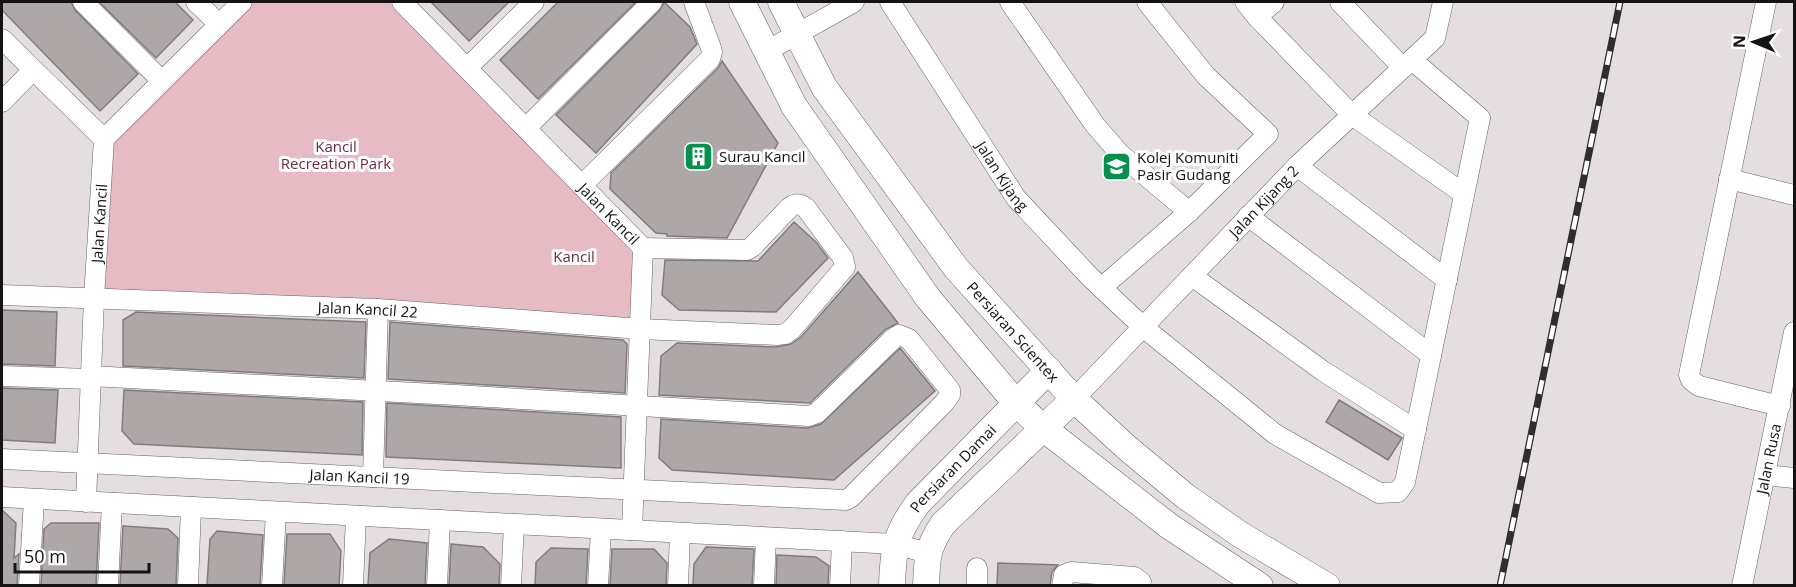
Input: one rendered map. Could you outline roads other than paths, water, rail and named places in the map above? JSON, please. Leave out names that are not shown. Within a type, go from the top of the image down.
[{"type":"main road","points":[[742,2],[794,106],[928,298],[1016,402],[1043,428],[1169,526],[1260,585]]},
{"type":"main road","name":"Persiaran Scientex","points":[[781,2],[824,87],[956,268],[1074,399],[1126,447],[1185,496],[1241,535],[1327,585]]},
{"type":"main road","name":"Persiaran Damai","points":[[892,585],[895,544],[904,522],[918,503],[1049,370]]},
{"type":"main road","name":"Persiaran Damai","points":[[926,585],[928,553],[932,541],[943,524],[1074,399]]},
{"type":"street","points":[[83,2],[162,81]]},
{"type":"street","points":[[196,2],[219,24]]},
{"type":"street","points":[[2,39],[104,139],[242,2]]},
{"type":"street","points":[[467,68],[534,2]]},
{"type":"street","points":[[526,128],[652,2]]},
{"type":"street","points":[[582,185],[710,59],[712,52],[710,44],[694,2]]},
{"type":"street","points":[[765,52],[855,2]]},
{"type":"street","name":"Jalan Kijang","points":[[890,2],[1016,198],[1101,288],[1143,327],[1275,434],[1379,493],[1398,492],[1405,482],[1416,430]]},
{"type":"street","points":[[1010,2],[1095,125],[1120,154],[1189,212]]},
{"type":"street","points":[[1101,288],[1189,212],[1268,134],[1206,76],[1147,2]]},
{"type":"street","points":[[1274,2],[1251,9],[1352,115],[1464,194]]},
{"type":"street","points":[[1192,276],[1323,371],[1416,430],[1480,118],[1407,64],[1340,2]]},
{"type":"street","points":[[1766,2],[1689,375],[1691,380],[1699,386],[1780,406]]},
{"type":"street","name":"Jalan Kijang 2","points":[[1074,399],[1297,166],[1435,38],[1441,3]]},
{"type":"street","name":"Jalan Kancil","points":[[409,4],[467,68],[644,248],[632,530]]},
{"type":"street","points":[[2,102],[33,70]]},
{"type":"street","name":"Jalan Kancil","points":[[86,502],[90,378],[104,139]]},
{"type":"street","points":[[1297,166],[1447,280]]},
{"type":"street","points":[[1729,179],[1794,195]]},
{"type":"street","name":"Jalan Kancil 22","points":[[2,295],[378,309],[641,329],[777,335],[785,334],[792,329],[845,267],[843,258],[801,204],[790,207],[747,250],[644,248]]},
{"type":"street","points":[[1248,216],[1431,354]]},
{"type":"street","points":[[373,477],[378,309]]},
{"type":"street","name":"Jalan Rusa","points":[[1742,585],[1780,406],[1789,385],[1794,332]]},
{"type":"street","name":"Jalan Kancil 19","points":[[2,459],[846,500],[950,395],[948,385],[909,339],[899,335],[812,416],[638,406]]},
{"type":"street","points":[[2,376],[376,391],[638,406]]},
{"type":"street","points":[[1766,475],[1794,478]]},
{"type":"street","points":[[2,497],[895,544],[928,553]]},
{"type":"street","points":[[29,585],[34,499]]},
{"type":"street","points":[[108,585],[112,503]]},
{"type":"street","points":[[188,585],[192,507]]},
{"type":"street","points":[[272,585],[276,512]]},
{"type":"street","points":[[353,585],[356,516]]},
{"type":"street","points":[[437,585],[440,520]]},
{"type":"street","points":[[511,585],[513,524]]},
{"type":"street","points":[[598,585],[601,529]]},
{"type":"street","points":[[678,585],[680,533]]},
{"type":"street","points":[[764,585],[766,538]]},
{"type":"street","points":[[840,585],[842,541]]},
{"type":"street","points":[[1062,585],[1064,575],[1071,572],[1134,577],[1142,585]]},
{"type":"railway","points":[[1500,586],[1620,2]]},
{"type":"place","name":"Surau Kancil","points":[[698,156]]},
{"type":"place","name":"Kolej Komuniti Pasir Gudang","points":[[1116,166]]},
{"type":"park label","name":"Kancil Recreation Park","points":[[336,154]]},
{"type":"park label","name":"Kancil","points":[[574,256]]}]
